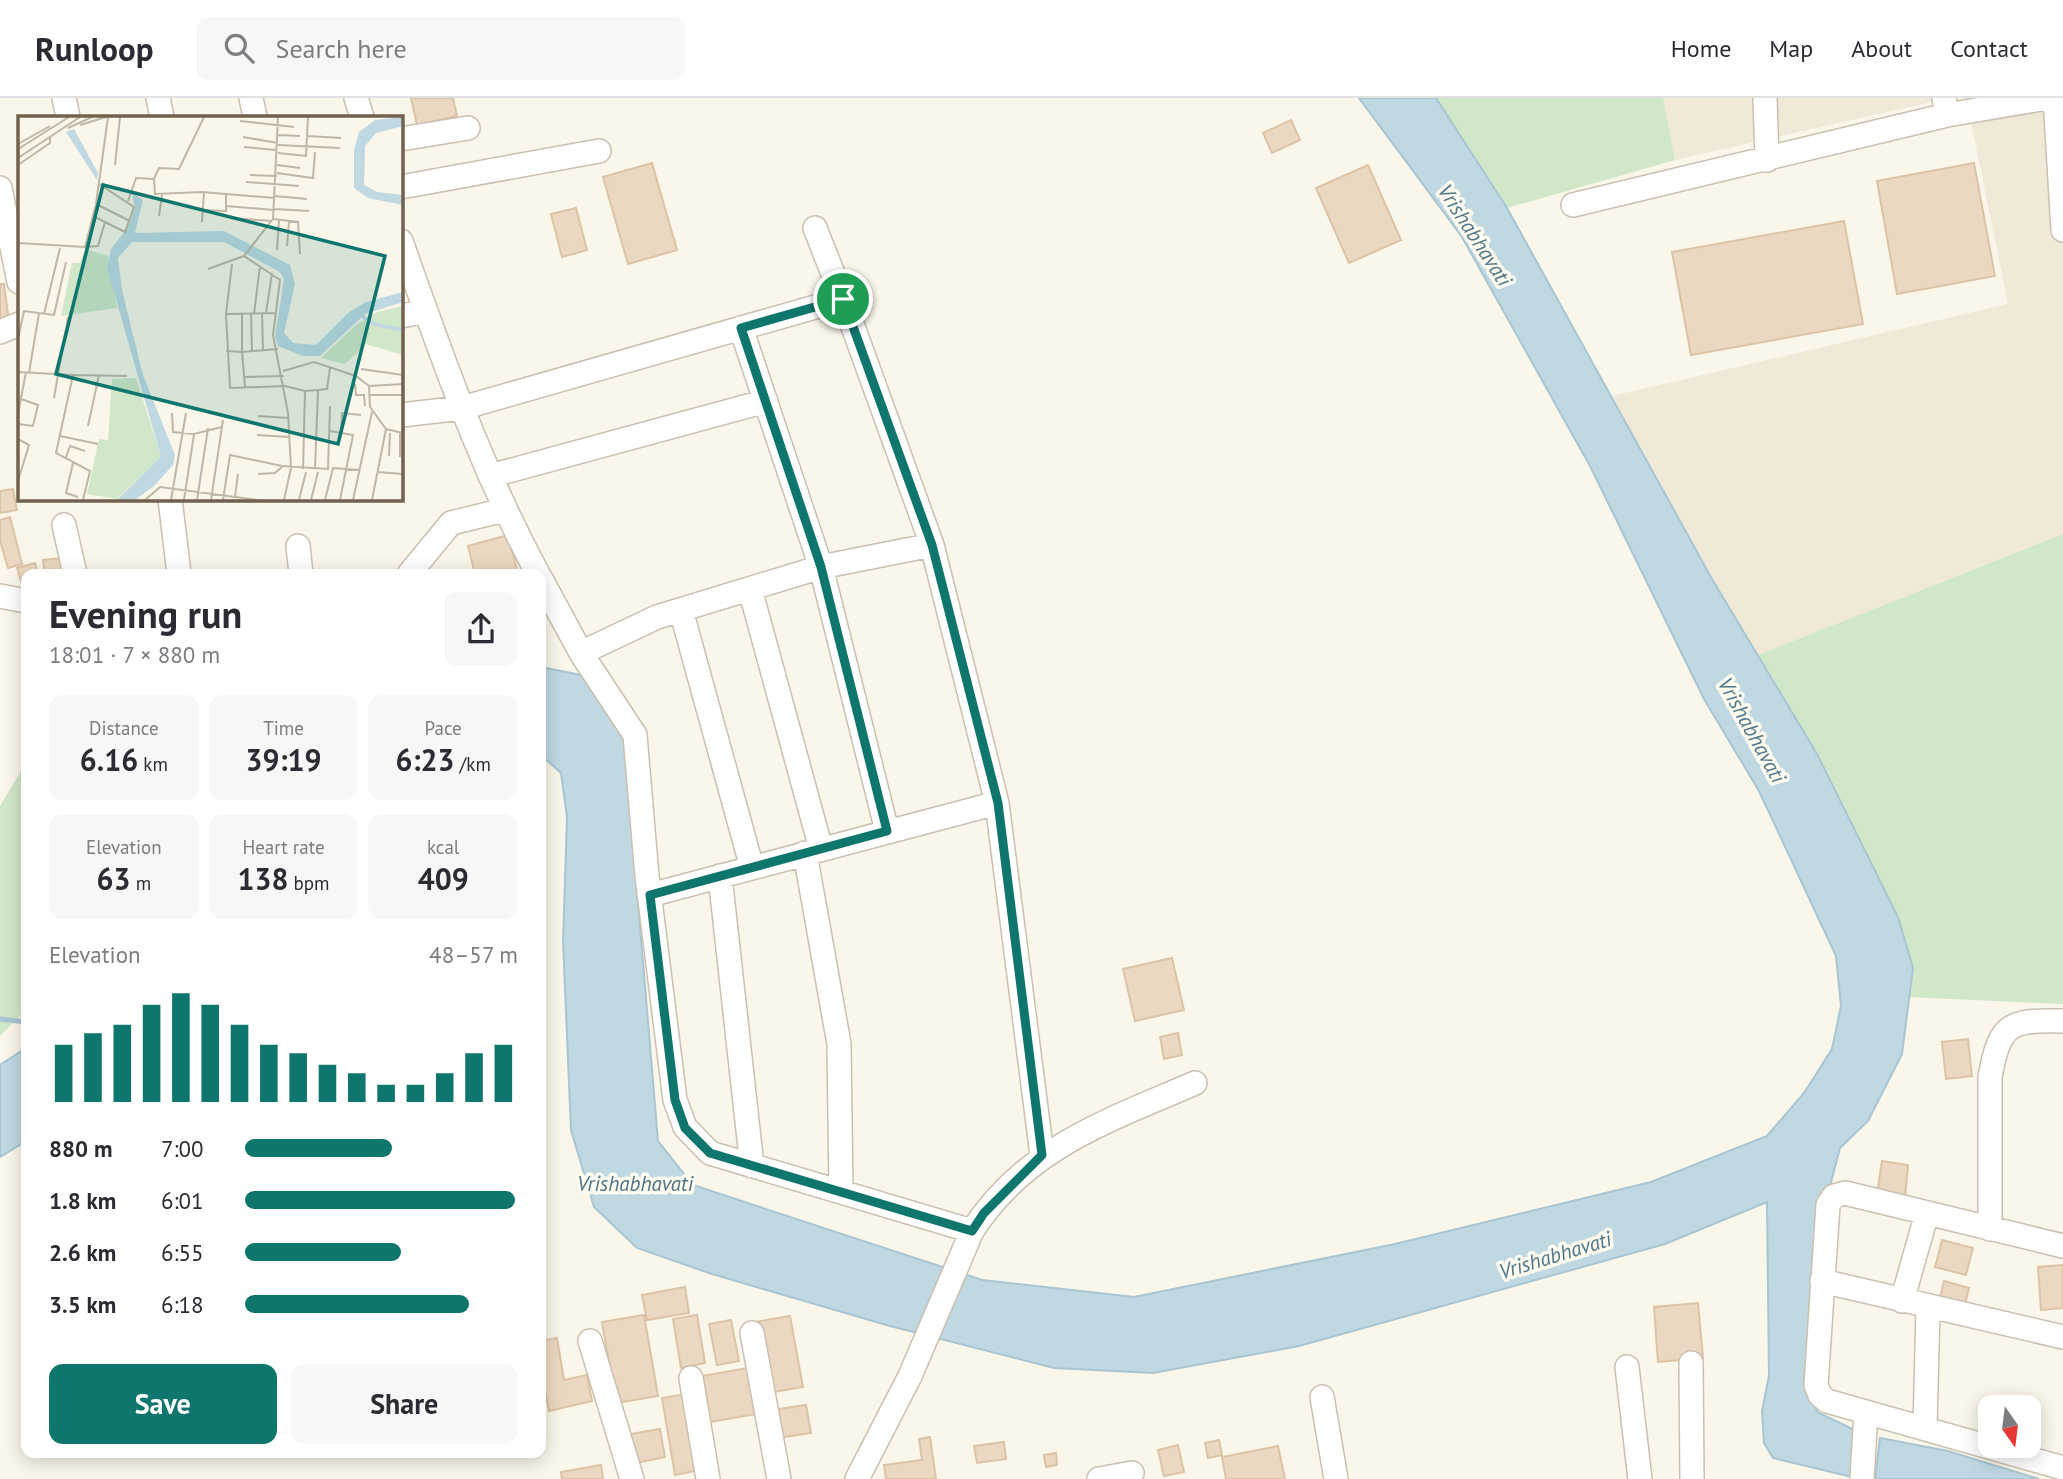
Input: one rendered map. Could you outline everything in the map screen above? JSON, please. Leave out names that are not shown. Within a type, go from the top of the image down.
[{"type":"street","points":[[64,98],[68,116]]},
{"type":"street","points":[[158,98],[162,116]]},
{"type":"street","points":[[251,98],[255,116]]},
{"type":"street","points":[[356,98],[362,116]]},
{"type":"street","points":[[1765,98],[1767,160]]},
{"type":"street","points":[[1573,205],[1767,160],[1946,107],[2047,98]]},
{"type":"street","points":[[2055,98],[2063,230]]},
{"type":"street","points":[[402,139],[468,128]]},
{"type":"street","points":[[402,187],[599,151]]},
{"type":"street","points":[[18,185],[0,188],[5,236],[18,279]]},
{"type":"street","points":[[814,228],[843,299],[932,545],[998,803],[1042,1155]]},
{"type":"street","points":[[402,244],[462,408],[504,510],[535,569]]},
{"type":"street","points":[[402,415],[462,408],[843,299]]},
{"type":"street","points":[[402,316],[426,311]]},
{"type":"street","points":[[0,332],[18,324]]},
{"type":"street","points":[[741,328],[821,567],[887,831]]},
{"type":"street","points":[[490,476],[766,401]]},
{"type":"street","points":[[170,500],[178,569]]},
{"type":"street","points":[[413,569],[451,523],[504,510]]},
{"type":"street","points":[[64,525],[74,569]]},
{"type":"street","points":[[580,653],[657,617],[821,567],[932,545]]},
{"type":"street","points":[[298,546],[301,569]]},
{"type":"street","points":[[546,588],[580,653],[635,735],[650,895],[675,1100],[685,1128],[710,1153],[841,1192],[970,1235]]},
{"type":"street","points":[[750,589],[813,851],[839,1044],[841,1192]]},
{"type":"street","points":[[0,596],[21,599]]},
{"type":"street","points":[[681,610],[752,867]]},
{"type":"street","points":[[650,895],[998,803]]},
{"type":"street","points":[[720,876],[752,1166]]},
{"type":"street","points":[[1990,1229],[1990,1077],[1995,1053],[2004,1034],[2013,1025],[2025,1020],[2063,1021]]},
{"type":"street","points":[[857,1479],[910,1376],[970,1235],[984,1213],[1042,1155],[1071,1138],[1195,1083]]},
{"type":"street","points":[[2063,1247],[1845,1193],[1834,1196],[1828,1205],[1816,1385],[1820,1395],[1827,1401],[1866,1421],[1925,1429],[2063,1468]]},
{"type":"street","points":[[1902,1301],[1927,1213]]},
{"type":"street","points":[[1822,1281],[1928,1308],[2063,1337]]},
{"type":"street","points":[[1925,1429],[1928,1308]]},
{"type":"street","points":[[752,1333],[779,1479]]},
{"type":"street","points":[[590,1341],[632,1479]]},
{"type":"street","points":[[1690,1363],[1692,1479]]},
{"type":"street","points":[[1627,1367],[1640,1479]]},
{"type":"street","points":[[691,1378],[708,1479]]},
{"type":"street","points":[[1322,1397],[1335,1479]]},
{"type":"street","points":[[1862,1479],[1866,1421]]},
{"type":"street","points":[[1099,1479],[1132,1473]]},
{"type":"shaded area","points":[[1663,98],[1949,98],[1675,160]]},
{"type":"shaded area","points":[[1966,98],[2063,98],[2063,534],[1758,655],[1712,579],[1612,396],[2008,304]]},
{"type":"green space","points":[[1436,98],[1663,98],[1675,160],[1507,208]]},
{"type":"green space","points":[[2063,534],[2063,1004],[1909,997],[1913,968],[1898,917],[1817,754],[1758,655]]},
{"type":"green space","points":[[21,771],[21,1015],[0,1036],[0,806]]},
{"type":"water","name":"Vrishabhavati","points":[[1359,98],[1436,98],[1507,208],[1712,579],[1817,754],[1898,917],[1913,968],[1902,1054],[1868,1121],[1840,1148],[1818,1232],[1809,1375],[1817,1412],[1859,1432],[1852,1477],[1773,1458],[1764,1443],[1762,1411],[1769,1376],[1767,1202],[1665,1244],[1299,1346],[1153,1373],[1054,1368],[890,1326],[712,1274],[637,1248],[594,1207],[571,1130],[563,942],[567,817],[561,773],[546,760],[546,668],[581,675],[624,736],[658,1141],[693,1185],[982,1280],[1134,1297],[1395,1244],[1651,1182],[1767,1136],[1804,1093],[1832,1049],[1841,1006],[1836,956],[1759,791],[1704,699],[1590,466],[1462,237]]},
{"type":"water","points":[[21,1051],[21,1144],[0,1157],[0,1065]]},
{"type":"water","points":[[1880,1438],[1948,1451],[2039,1479],[1875,1479]]},
{"type":"building","points":[[411,98],[453,98],[457,116],[417,125]]},
{"type":"building","points":[[1291,120],[1300,140],[1272,153],[1263,133]]},
{"type":"building","points":[[652,163],[677,250],[628,264],[603,177]]},
{"type":"building","points":[[1974,163],[1995,276],[1897,294],[1877,181]]},
{"type":"building","points":[[1368,165],[1401,240],[1349,263],[1316,188]]},
{"type":"building","points":[[576,208],[587,250],[562,257],[551,214]]},
{"type":"building","points":[[1844,221],[1863,324],[1691,355],[1672,252]]},
{"type":"building","points":[[0,284],[4,284],[9,322],[0,323]]},
{"type":"building","points":[[13,489],[17,510],[0,513],[0,491]]},
{"type":"building","points":[[10,517],[22,564],[8,568],[0,540],[0,520]]},
{"type":"building","points":[[508,535],[517,569],[474,569],[468,546]]},
{"type":"building","points":[[62,558],[63,569],[44,569],[43,560]]},
{"type":"building","points":[[35,563],[37,569],[21,569],[21,582],[17,568]]},
{"type":"building","points":[[1172,958],[1184,1010],[1135,1021],[1123,969]]},
{"type":"building","points":[[1178,1033],[1182,1055],[1164,1059],[1160,1037]]},
{"type":"building","points":[[1968,1039],[1972,1076],[1946,1079],[1942,1042]]},
{"type":"building","points":[[1882,1161],[1908,1165],[1905,1199],[1878,1188]]},
{"type":"building","points":[[1942,1240],[1973,1248],[1966,1275],[1935,1267]]},
{"type":"building","points":[[2063,1265],[2063,1308],[2041,1310],[2038,1267]]},
{"type":"building","points":[[1944,1281],[1969,1288],[1963,1312],[1938,1306]]},
{"type":"building","points":[[685,1287],[689,1313],[647,1320],[642,1295]]},
{"type":"building","points":[[1698,1303],[1703,1358],[1658,1362],[1654,1307]]},
{"type":"building","points":[[644,1315],[658,1396],[616,1403],[602,1322]]},
{"type":"building","points":[[697,1315],[705,1363],[681,1368],[673,1319]]},
{"type":"building","points":[[790,1316],[803,1387],[768,1393],[755,1322]]},
{"type":"building","points":[[731,1320],[739,1361],[717,1365],[709,1324]]},
{"type":"building","points":[[557,1338],[564,1380],[587,1375],[592,1401],[549,1411],[546,1396],[546,1340]]},
{"type":"building","points":[[748,1368],[756,1414],[710,1422],[702,1376]]},
{"type":"building","points":[[687,1394],[700,1470],[675,1475],[662,1398]]},
{"type":"building","points":[[806,1405],[811,1433],[777,1438],[772,1410]]},
{"type":"building","points":[[660,1429],[665,1457],[631,1464],[625,1435]]},
{"type":"building","points":[[930,1437],[936,1479],[886,1479],[884,1465],[922,1460],[919,1439]]},
{"type":"building","points":[[1219,1440],[1222,1455],[1208,1458],[1205,1443]]},
{"type":"building","points":[[1004,1442],[1006,1459],[977,1463],[974,1446]]},
{"type":"building","points":[[1178,1445],[1184,1472],[1164,1476],[1158,1450]]},
{"type":"building","points":[[1278,1446],[1285,1479],[1226,1479],[1222,1457]]},
{"type":"building","points":[[1056,1453],[1057,1465],[1046,1467],[1044,1455]]},
{"type":"building","points":[[601,1465],[603,1479],[562,1479],[561,1472]]},
{"type":"waterway","points":[[0,1019],[21,1021]]},
{"type":"route","points":[[843,299],[932,545],[998,803],[1042,1155],[984,1213],[972,1231],[710,1153],[685,1128],[675,1100],[650,895],[887,831],[821,567],[741,328],[843,299]]}]
